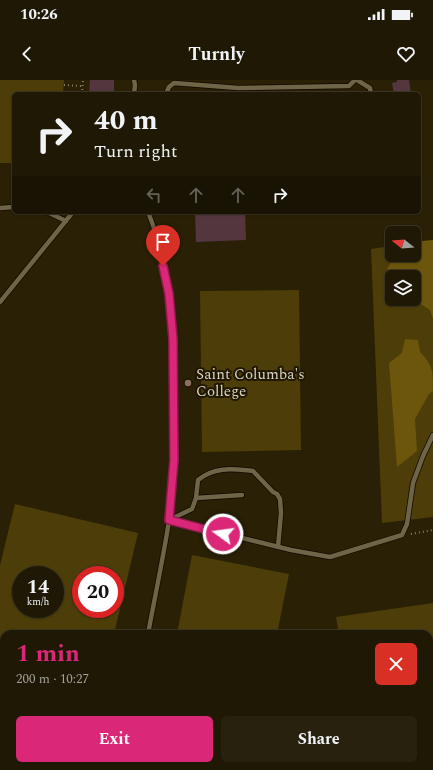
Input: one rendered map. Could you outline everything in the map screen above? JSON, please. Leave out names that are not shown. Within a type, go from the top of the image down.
[{"type":"lane","points":[[134,80],[134,92]]},
{"type":"lane","points":[[211,80],[211,86]]},
{"type":"lane","points":[[167,92],[169,87],[174,83],[238,88],[348,86],[356,80],[370,88],[371,92]]},
{"type":"lane","points":[[0,208],[12,207]]},
{"type":"lane","points":[[51,214],[66,221]]},
{"type":"lane","points":[[0,302],[71,214]]},
{"type":"lane","points":[[149,214],[154,227],[167,287],[173,339],[174,460],[169,520],[149,630]]},
{"type":"lane","points":[[169,520],[278,547],[330,557],[402,535],[407,524],[413,482],[433,435]]},
{"type":"lane","points":[[169,520],[192,509],[196,498],[198,480],[206,473],[228,469],[253,471],[269,489],[278,494],[280,499],[281,513],[278,547]]},
{"type":"lane","points":[[196,498],[242,495]]},
{"type":"path","points":[[82,80],[82,92]]},
{"type":"path","points":[[64,85],[82,86]]},
{"type":"path","points":[[402,535],[433,530]]},
{"type":"shaded area","points":[[0,80],[64,80],[63,92],[12,92],[12,163],[0,163]]},
{"type":"shaded area","points":[[433,240],[433,517],[382,523],[371,249],[385,247],[385,262],[421,262],[421,241]]},
{"type":"shaded area","points":[[433,240],[433,319],[430,310],[421,304],[421,270],[387,269],[391,262],[421,262],[421,241]]},
{"type":"shaded area","points":[[299,290],[301,450],[202,452],[200,291]]},
{"type":"shaded area","points":[[405,339],[418,340],[420,352],[430,365],[433,378],[433,391],[429,394],[415,419],[417,451],[397,467],[389,363],[402,353]]},
{"type":"shaded area","points":[[15,504],[138,533],[124,592],[124,566],[72,566],[72,618],[118,618],[115,630],[0,630],[0,565]]},
{"type":"shaded area","points":[[192,555],[289,574],[278,630],[178,630]]},
{"type":"shaded area","points":[[433,603],[433,630],[338,630],[336,617]]},
{"type":"building","points":[[90,80],[114,80],[114,92],[89,92]]},
{"type":"building","points":[[397,80],[409,80],[411,92],[394,92],[392,83],[397,82]]},
{"type":"building","points":[[195,214],[245,214],[246,240],[196,242]]},
{"type":"place","name":"Saint Columba's College","points":[[188,383]]},
{"type":"route","points":[[163,266],[169,294],[173,339],[174,460],[169,520],[223,534]]}]
